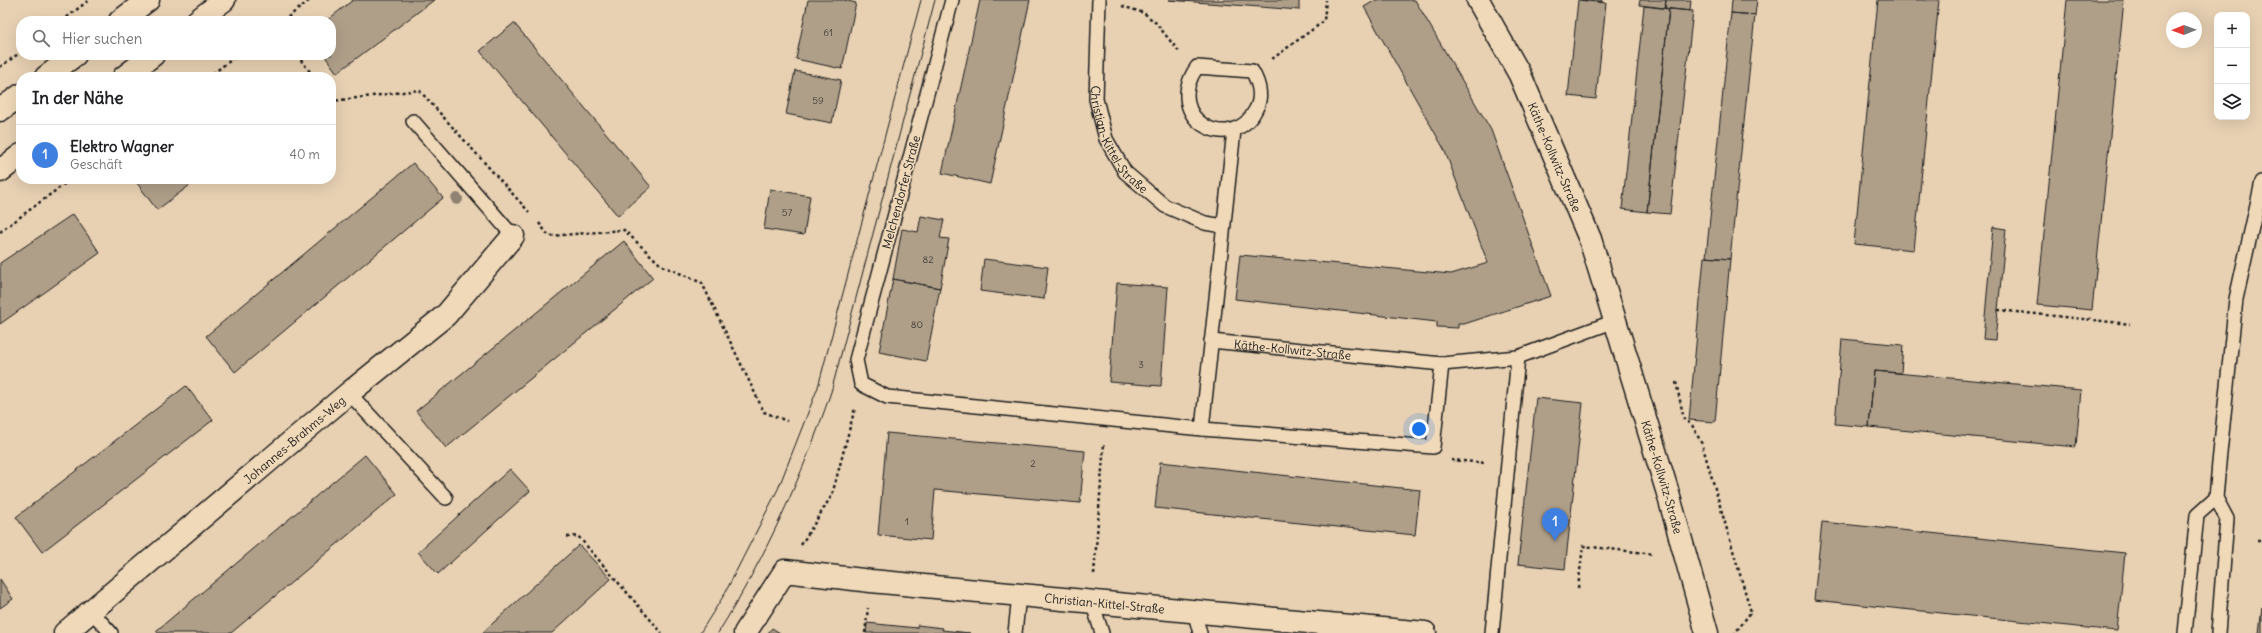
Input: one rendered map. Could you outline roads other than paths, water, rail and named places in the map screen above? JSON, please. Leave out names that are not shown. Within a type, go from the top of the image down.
[{"type":"street","points":[[127,16],[148,0]]},
{"type":"street","points":[[203,16],[224,0]]},
{"type":"street","name":"Käthe-Kollwitz-Straße","points":[[1478,0],[1520,74],[1590,239],[1667,490],[1707,633]]},
{"type":"street","points":[[53,72],[69,60]]},
{"type":"street","points":[[131,72],[146,60]]},
{"type":"street","points":[[0,110],[16,99]]},
{"type":"street","points":[[0,171],[16,159]]},
{"type":"street","name":"Johannes-Brahms-Weg","points":[[65,633],[349,393],[446,315],[513,236]]},
{"type":"street","name":"Christian-Kittel-Straße","points":[[745,633],[785,571],[1194,611],[1380,631],[1425,633]]},
{"type":"lane","name":"Melchendorfer Straße","points":[[952,0],[856,360],[861,384],[887,397],[1202,429]]},
{"type":"lane","name":"Christian-Kittel-Straße","points":[[1099,0],[1096,99],[1106,139],[1125,172],[1165,206],[1205,223],[1223,226]]},
{"type":"lane","points":[[1197,67],[1252,71],[1260,91],[1259,104],[1254,115],[1245,124],[1234,130],[1221,131],[1209,128],[1198,122],[1190,112],[1186,100],[1186,88],[1197,67]]},
{"type":"lane","points":[[413,121],[513,236]]},
{"type":"lane","points":[[1234,130],[1202,429],[1433,447],[1442,364]]},
{"type":"lane","points":[[2218,633],[2227,519],[2216,498],[2236,299],[2262,182]]},
{"type":"lane","name":"Käthe-Kollwitz-Straße","points":[[1211,341],[1442,364],[1518,357],[1616,321]]},
{"type":"lane","points":[[1492,633],[1518,357]]},
{"type":"lane","points":[[349,393],[446,498]]},
{"type":"lane","points":[[2185,633],[2197,515],[2216,498]]},
{"type":"lane","points":[[1015,633],[1019,595]]},
{"type":"lane","points":[[1092,602],[1102,633]]},
{"type":"lane","points":[[91,611],[111,633]]},
{"type":"lane","points":[[1194,611],[1200,633]]},
{"type":"tram line","points":[[700,633],[724,595],[778,489],[818,387],[921,0]]},
{"type":"tram line","points":[[718,633],[767,546],[808,455],[831,392],[935,0]]},
{"type":"place","name":"Elektro Wagner","points":[[1555,541]]}]
